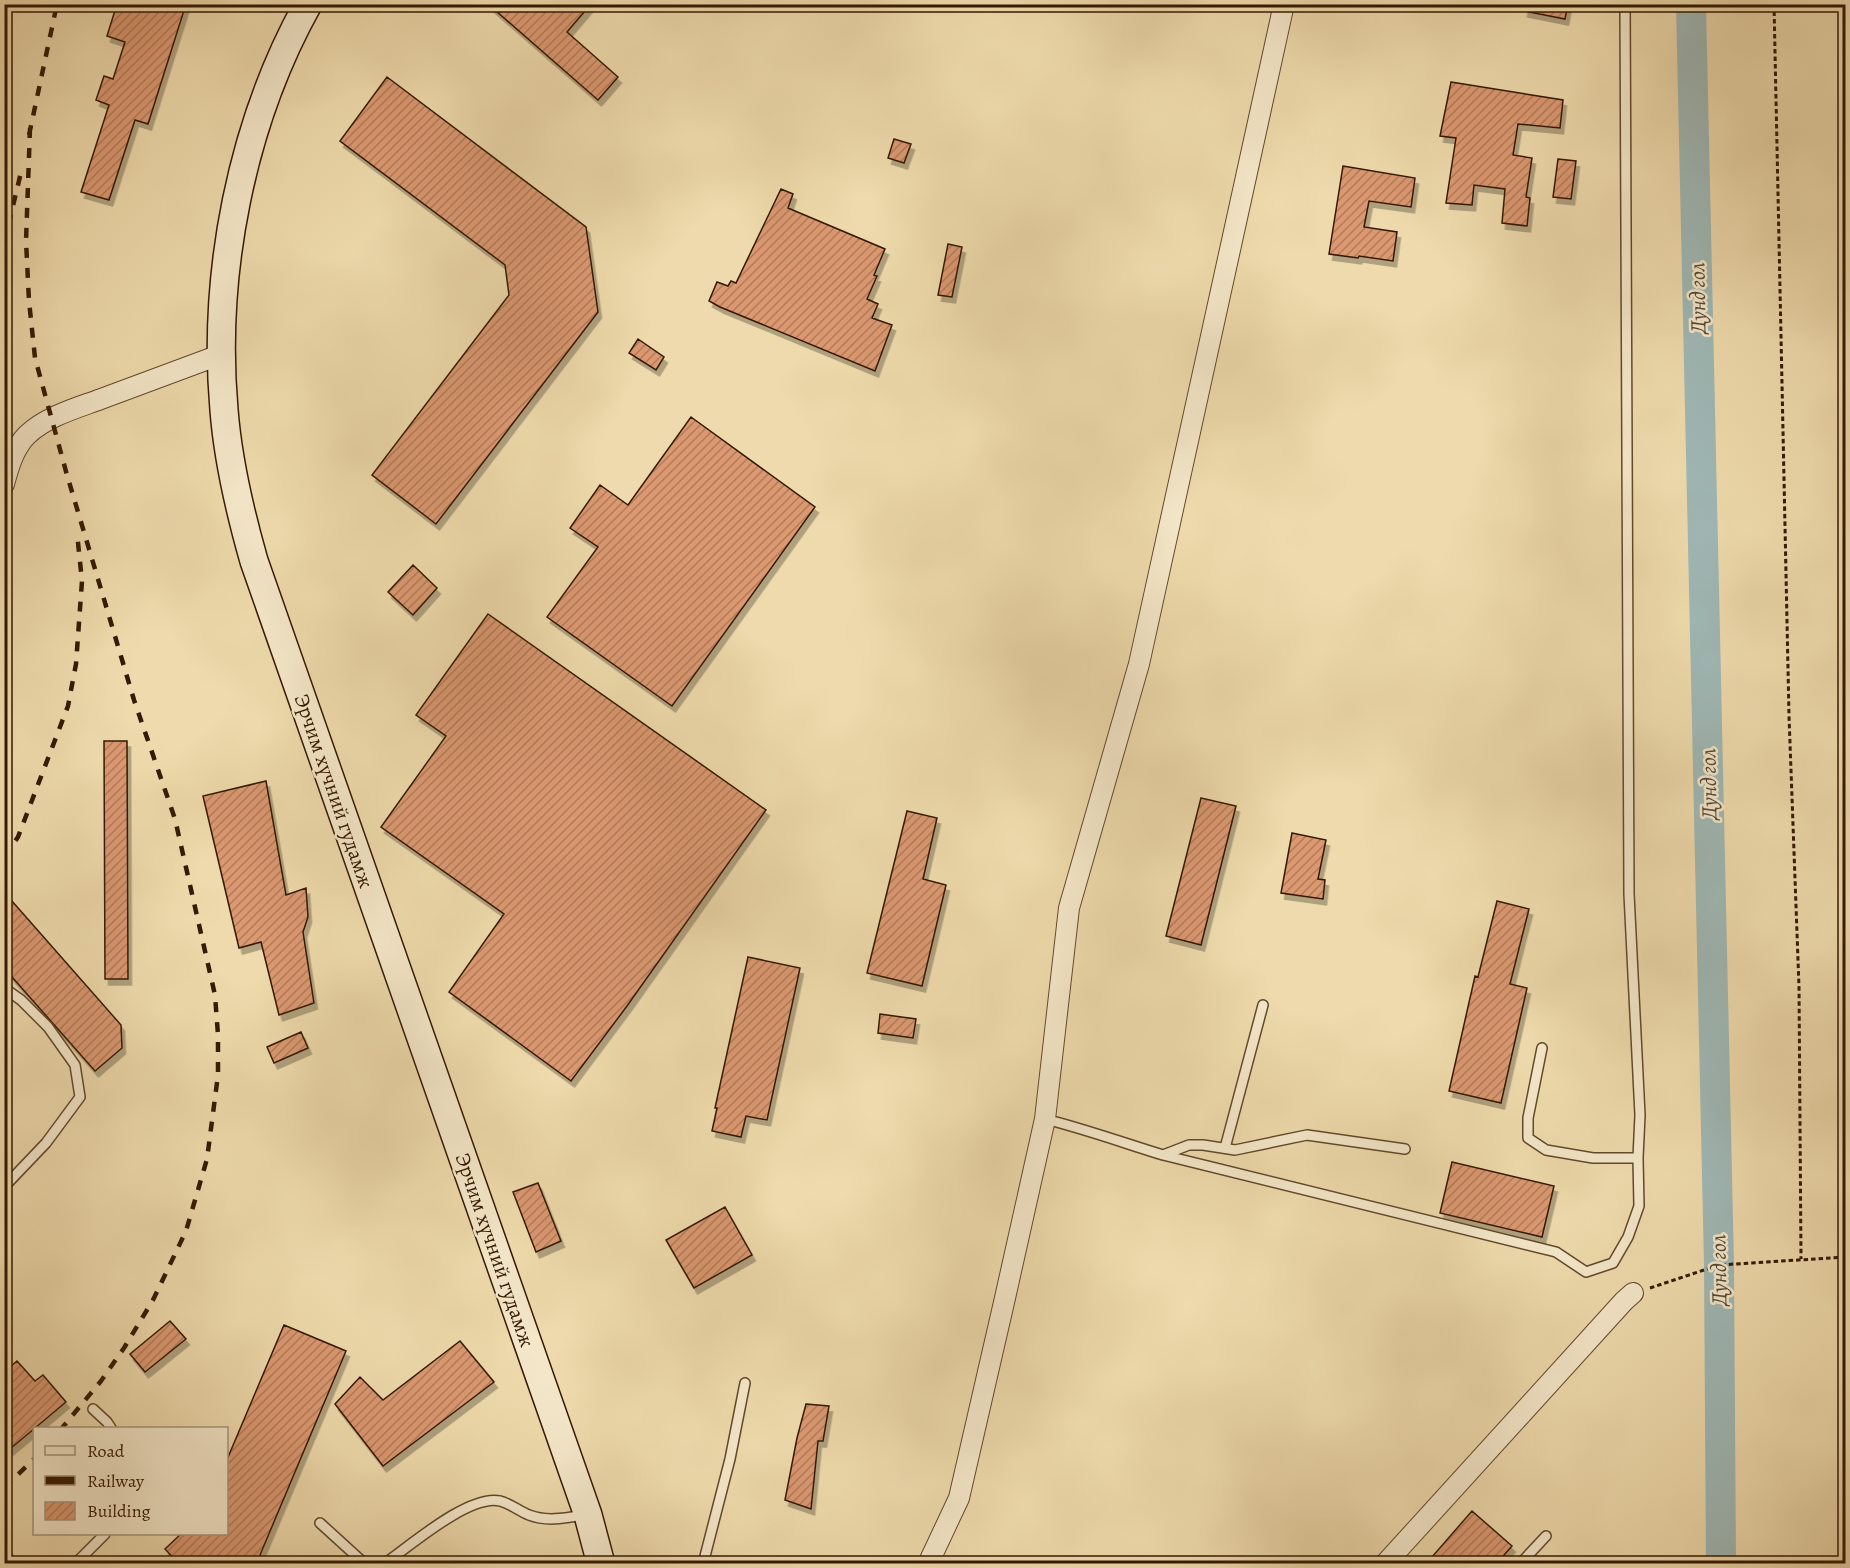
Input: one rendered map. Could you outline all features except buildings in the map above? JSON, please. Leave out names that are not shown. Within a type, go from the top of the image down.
[{"type":"main road","name":"Эрчим хүчний гудамж","points":[[308,4],[267,92],[240,185],[232,222],[225,278],[222,354],[228,446],[241,516],[254,561],[588,1515],[601,1563]]},
{"type":"street","points":[[927,1563],[959,1498],[1045,1119],[1069,908],[1139,664],[1284,4]]},
{"type":"street","points":[[4,484],[9,465],[21,441],[38,426],[94,402],[222,354]]},
{"type":"street","points":[[1385,1563],[1633,1293]]},
{"type":"lane","points":[[1045,1119],[1076,1126],[1103,1137],[1163,1155],[1556,1252],[1586,1272],[1613,1263],[1628,1238],[1639,1206],[1640,1115],[1629,882],[1625,4]]},
{"type":"lane","points":[[4,988],[21,1000],[48,1027],[75,1065],[80,1097],[46,1143],[4,1187]]},
{"type":"lane","points":[[1226,1148],[1263,1005]]},
{"type":"lane","points":[[1542,1048],[1528,1118],[1528,1138],[1546,1150],[1593,1158],[1638,1158]]},
{"type":"lane","points":[[1163,1155],[1189,1145],[1235,1150],[1307,1135],[1405,1149]]},
{"type":"lane","points":[[704,1563],[730,1459],[745,1383]]},
{"type":"lane","points":[[93,1409],[110,1427]]},
{"type":"lane","points":[[384,1563],[442,1522],[467,1507],[485,1501],[500,1501],[539,1518],[559,1519],[588,1515]]},
{"type":"lane","points":[[320,1523],[365,1563]]},
{"type":"lane","points":[[75,1563],[103,1535]]},
{"type":"lane","points":[[1520,1563],[1546,1536]]},
{"type":"lane","points":[[4,1554],[13,1563]]},
{"type":"path","points":[[1774,4],[1789,692],[1799,987],[1801,1259]]},
{"type":"path","points":[[1633,1293],[1719,1265],[1845,1257]]},
{"type":"waterway","name":"Дунд гол","points":[[1691,4],[1719,1265],[1721,1564]]},
{"type":"railway","points":[[29,135],[57,4]]},
{"type":"railway","points":[[30,128],[26,241],[35,358],[134,700],[175,819],[215,995],[218,1035],[218,1075],[207,1159],[186,1231],[153,1300],[124,1348],[101,1381],[63,1427]]},
{"type":"railway","points":[[4,244],[22,168]]},
{"type":"railway","points":[[4,857],[18,837],[68,706],[76,664],[82,581],[77,533]]},
{"type":"railway","points":[[4,1488],[33,1460]]}]
